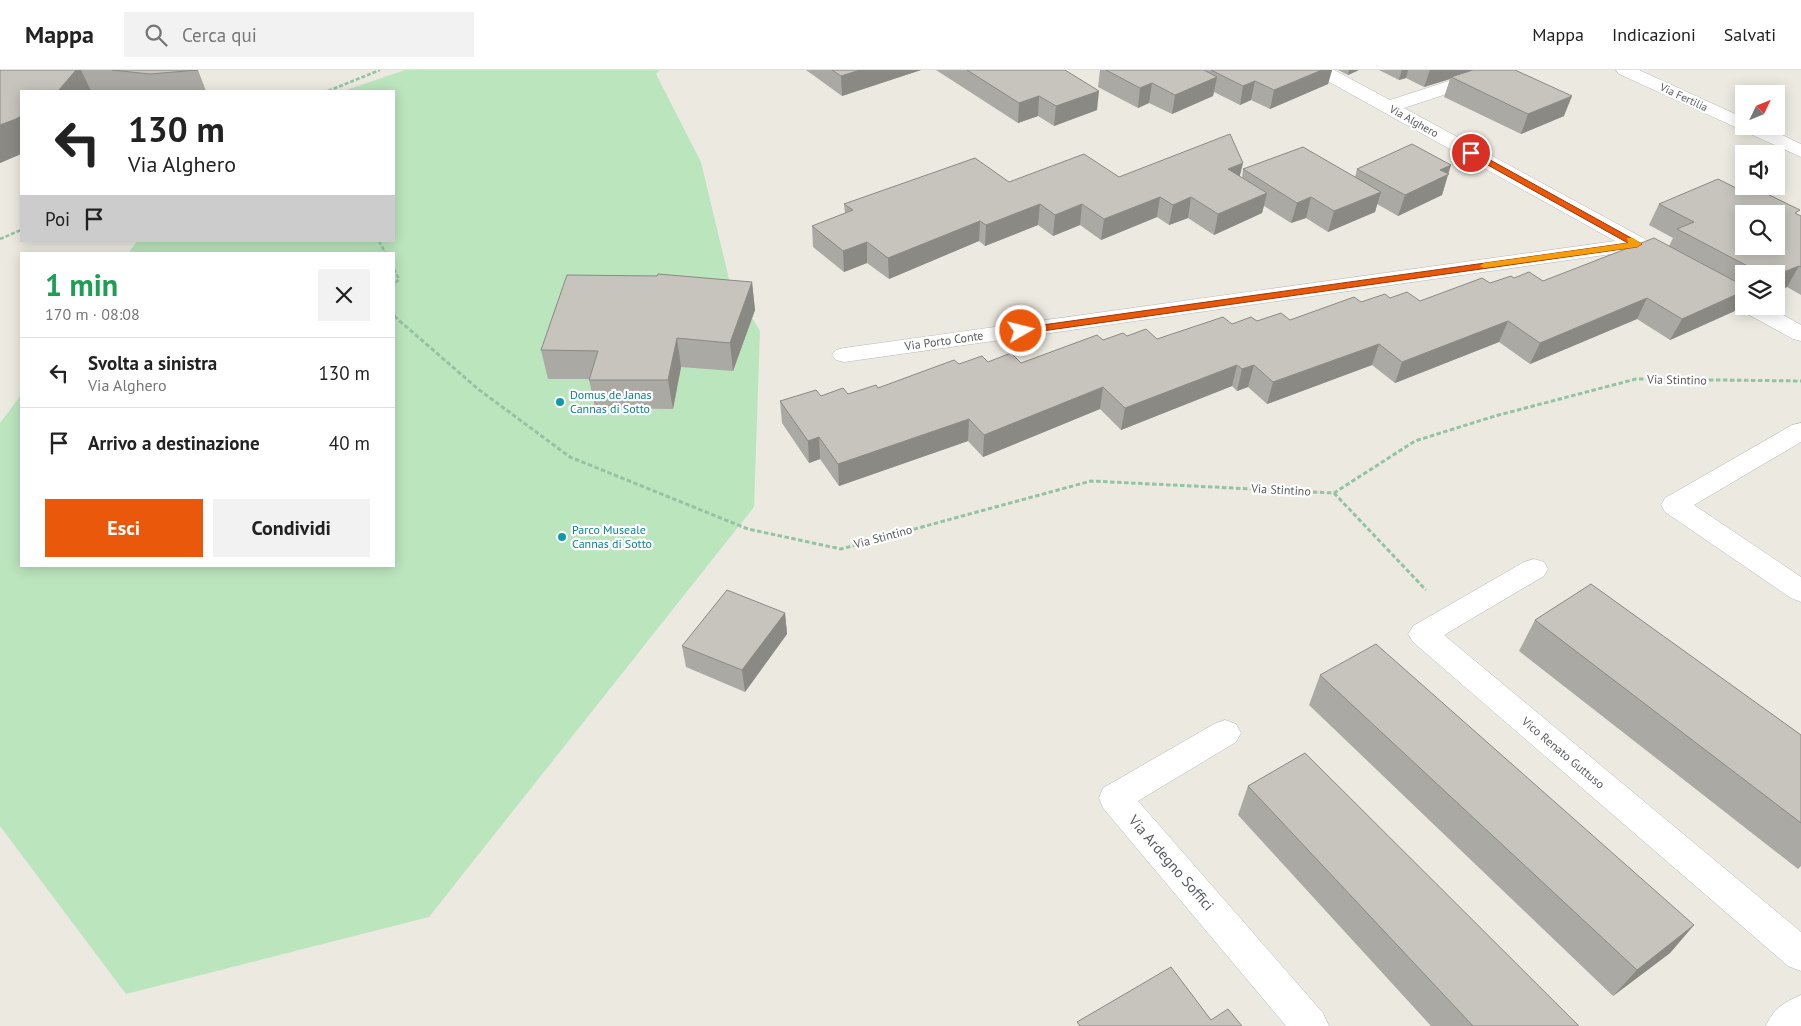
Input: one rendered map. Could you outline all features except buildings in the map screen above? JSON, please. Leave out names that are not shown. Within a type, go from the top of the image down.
[{"type":"street","name":"Via Alghero","points":[[1321,70],[1662,258]]},
{"type":"street","points":[[1388,107],[1501,70]]},
{"type":"street","name":"Via Fertilia","points":[[1625,70],[1735,121]]},
{"type":"street","name":"Via Fertilia","points":[[1765,135],[1801,151]]},
{"type":"street","name":"Via Porto Conte","points":[[844,355],[1637,244]]},
{"type":"street","points":[[1767,315],[1801,334]]},
{"type":"street","points":[[1801,431],[1674,505],[1801,591]]},
{"type":"street","name":"Vico Renato Guttuso","points":[[1534,569],[1423,634],[1801,954]]},
{"type":"street","name":"Via Ardegno Soffici","points":[[1225,733],[1115,798],[1310,1026]]},
{"type":"street","points":[[1785,1026],[1801,1013]]},
{"type":"path","points":[[330,90],[380,70]]},
{"type":"path","points":[[0,239],[20,230]]},
{"type":"path","points":[[395,272],[398,279],[395,284]]},
{"type":"path","name":"Via Stintino","points":[[395,317],[478,389],[570,457],[748,530],[842,549],[1091,481],[1334,493],[1415,441],[1495,416],[1636,379],[1801,381]]},
{"type":"path","points":[[1334,493],[1451,618]]},
{"type":"green space","name":"Parco Museale Cannas di Sotto","points":[[405,70],[660,70],[656,74],[701,162],[729,279],[760,331],[754,507],[429,917],[126,994],[0,826],[0,423],[20,396],[20,567],[395,567],[395,252],[129,252],[136,242],[395,242],[395,90],[346,90]]},
{"type":"slow traffic","points":[[1484,266],[1637,244],[1630,240]]},
{"type":"place","name":"Domus de Janas Cannas di Sotto","points":[[560,402]]},
{"type":"place","name":"Parco Museale Cannas di Sotto","points":[[562,537]]},
{"type":"route","points":[[1021,331],[1637,244],[1471,153]]}]
